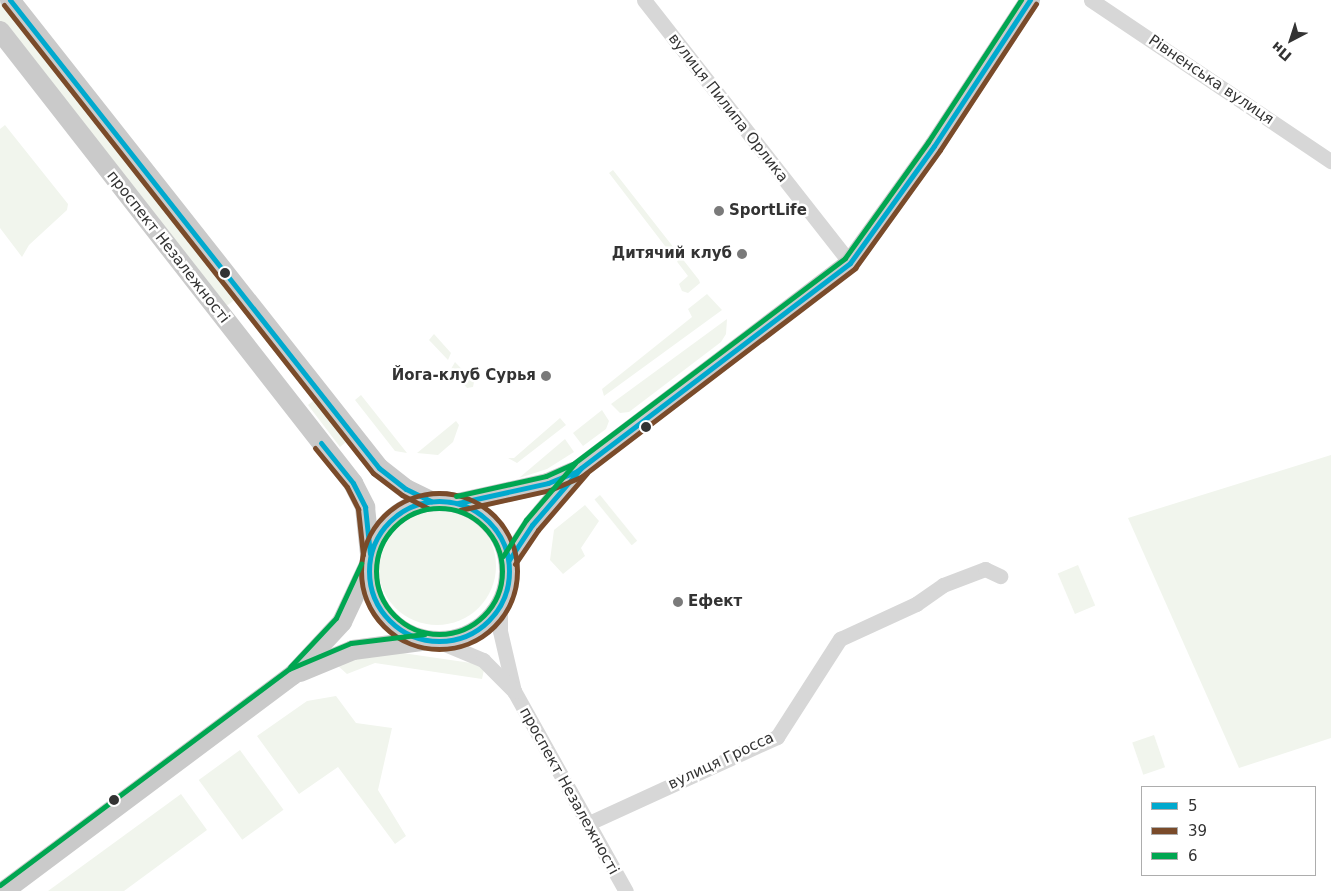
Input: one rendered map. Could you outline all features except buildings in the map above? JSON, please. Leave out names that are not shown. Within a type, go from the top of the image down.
[{"type":"main road","name":"проспект Незалежності","points":[[10,0],[360,445],[390,477],[431,501]]},
{"type":"main road","points":[[509,560],[532,525],[577,471],[850,263],[934,146],[1030,0]]},
{"type":"main road","name":"проспект Незалежності","points":[[0,30],[337,462],[365,507],[369,561]]},
{"type":"main road","points":[[4,891],[293,675],[342,622],[369,561],[390,520],[412,506],[431,501],[458,503],[548,483],[577,471]]},
{"type":"main road","points":[[293,675],[353,650],[455,640],[482,628],[494,617],[510,575],[509,560],[503,541],[492,524],[482,515],[458,503]]},
{"type":"main road","points":[[369,561],[371,590],[385,618],[397,628],[432,642]]},
{"type":"street","name":"вулиця Пилипа Орлика","points":[[644,0],[850,263]]},
{"type":"street","name":"Рівненська вулиця","points":[[1091,0],[1331,161]]},
{"type":"street","name":"вулиця Гросса","points":[[589,823],[777,737],[840,639],[916,604],[943,585],[986,569],[1000,576]]},
{"type":"street","points":[[500,604],[500,632],[514,691]]},
{"type":"street","points":[[432,642],[483,660],[514,691]]},
{"type":"street","name":"проспект Незалежності","points":[[514,691],[626,891]]},
{"type":"shaded area","points":[[1,0],[235,299],[224,308],[0,21]]},
{"type":"shaded area","points":[[5,125],[68,204],[67,210],[29,245],[22,257],[0,228],[0,129]]},
{"type":"shaded area","points":[[613,170],[699,280],[700,283],[688,293],[682,291],[679,284],[688,276],[609,173]]},
{"type":"shaded area","points":[[707,294],[722,310],[604,396],[602,389],[692,317],[688,309]]},
{"type":"shaded area","points":[[727,319],[726,334],[721,342],[629,412],[620,413],[611,404]]},
{"type":"shaded area","points":[[434,334],[451,353],[448,360],[429,340]]},
{"type":"shaded area","points":[[455,362],[474,382],[473,387],[467,388],[451,369]]},
{"type":"shaded area","points":[[361,395],[407,453],[395,451],[355,400]]},
{"type":"shaded area","points":[[313,401],[346,442],[340,447],[308,405]]},
{"type":"shaded area","points":[[602,410],[609,421],[606,429],[583,446],[573,433]]},
{"type":"shaded area","points":[[560,418],[566,425],[517,463],[508,458],[514,458]]},
{"type":"shaded area","points":[[456,421],[459,425],[453,442],[438,455],[417,453]]},
{"type":"shaded area","points":[[565,439],[574,452],[547,469],[519,478]]},
{"type":"shaded area","points":[[1331,455],[1331,738],[1239,768],[1128,518]]},
{"type":"shaded area","points":[[600,495],[637,541],[632,545],[595,499]]},
{"type":"shaded area","points":[[585,505],[599,521],[581,548],[585,556],[563,574],[550,560],[554,530]]},
{"type":"shaded area","points":[[437,507],[460,511],[479,524],[492,543],[496,566],[492,589],[479,608],[460,621],[437,625],[414,621],[395,608],[382,589],[378,566],[382,543],[395,524],[414,511]]},
{"type":"shaded area","points":[[1078,565],[1095,606],[1075,614],[1058,574]]},
{"type":"shaded area","points":[[375,649],[485,665],[482,679],[375,663],[347,674],[337,665]]},
{"type":"shaded area","points":[[336,696],[356,723],[392,728],[378,790],[406,836],[395,844],[338,767],[299,794],[257,736],[307,701]]},
{"type":"shaded area","points":[[1154,735],[1165,767],[1143,775],[1132,742]]},
{"type":"shaded area","points":[[240,750],[283,810],[242,840],[199,780]]},
{"type":"shaded area","points":[[181,794],[207,830],[124,891],[48,891]]},
{"type":"transit line","name":"5","points":[[10,0],[379,468],[406,489],[431,501]]},
{"type":"transit line","name":"6","points":[[456,496],[546,476],[573,464],[845,258],[928,142],[1021,0]]},
{"type":"transit line","name":"5","points":[[458,503],[548,483],[577,471],[850,263],[934,146],[1030,0]]},
{"type":"transit line","name":"39","points":[[460,510],[550,490],[581,477],[855,268],[940,150],[1036,4]]},
{"type":"transit line","name":"39","points":[[4,5],[373,473],[402,495],[428,508]]},
{"type":"transit line","name":"5","points":[[321,443],[353,483],[365,507],[370,554]]},
{"type":"transit line","name":"39","points":[[315,448],[347,487],[358,509],[363,555]]},
{"type":"transit line","name":"6","points":[[503,556],[526,520],[575,463]]},
{"type":"transit line","name":"5","points":[[509,560],[532,525],[581,468]]},
{"type":"transit line","name":"39","points":[[515,564],[538,530],[587,473]]},
{"type":"transit line","name":"39","points":[[431,493],[447,493],[462,496],[476,502],[494,516],[508,534],[514,548],[517,571],[514,594],[508,608],[494,626],[476,640],[462,646],[447,649],[431,649],[416,646],[402,640],[384,626],[374,614],[364,594],[361,579],[361,563],[364,548],[370,534],[384,516],[396,506],[416,496],[431,493]]},
{"type":"transit line","name":"5","points":[[439,501],[453,502],[466,506],[478,512],[489,521],[498,532],[504,544],[508,557],[509,571],[508,585],[504,598],[498,610],[489,621],[478,630],[466,636],[453,640],[439,641],[425,640],[412,636],[400,630],[389,621],[380,610],[374,598],[370,585],[369,571],[370,557],[374,544],[380,532],[389,521],[400,512],[412,506],[425,502],[439,501]]},
{"type":"transit line","name":"6","points":[[439,508],[463,513],[483,527],[497,547],[502,571],[497,595],[483,615],[463,629],[439,634],[415,629],[395,615],[381,595],[376,571],[381,547],[395,527],[415,513],[439,508]]},
{"type":"transit line","name":"6","points":[[290,667],[336,618],[361,564]]},
{"type":"transit line","name":"6","points":[[0,885],[289,669],[351,643],[424,634]]},
{"type":"place","name":"SportLife","points":[[719,211]]},
{"type":"place","name":"Дитячий клуб","points":[[742,254]]},
{"type":"place","name":"Йога-клуб Сурья","points":[[546,376]]},
{"type":"place","name":"Ефект","points":[[678,602]]}]
